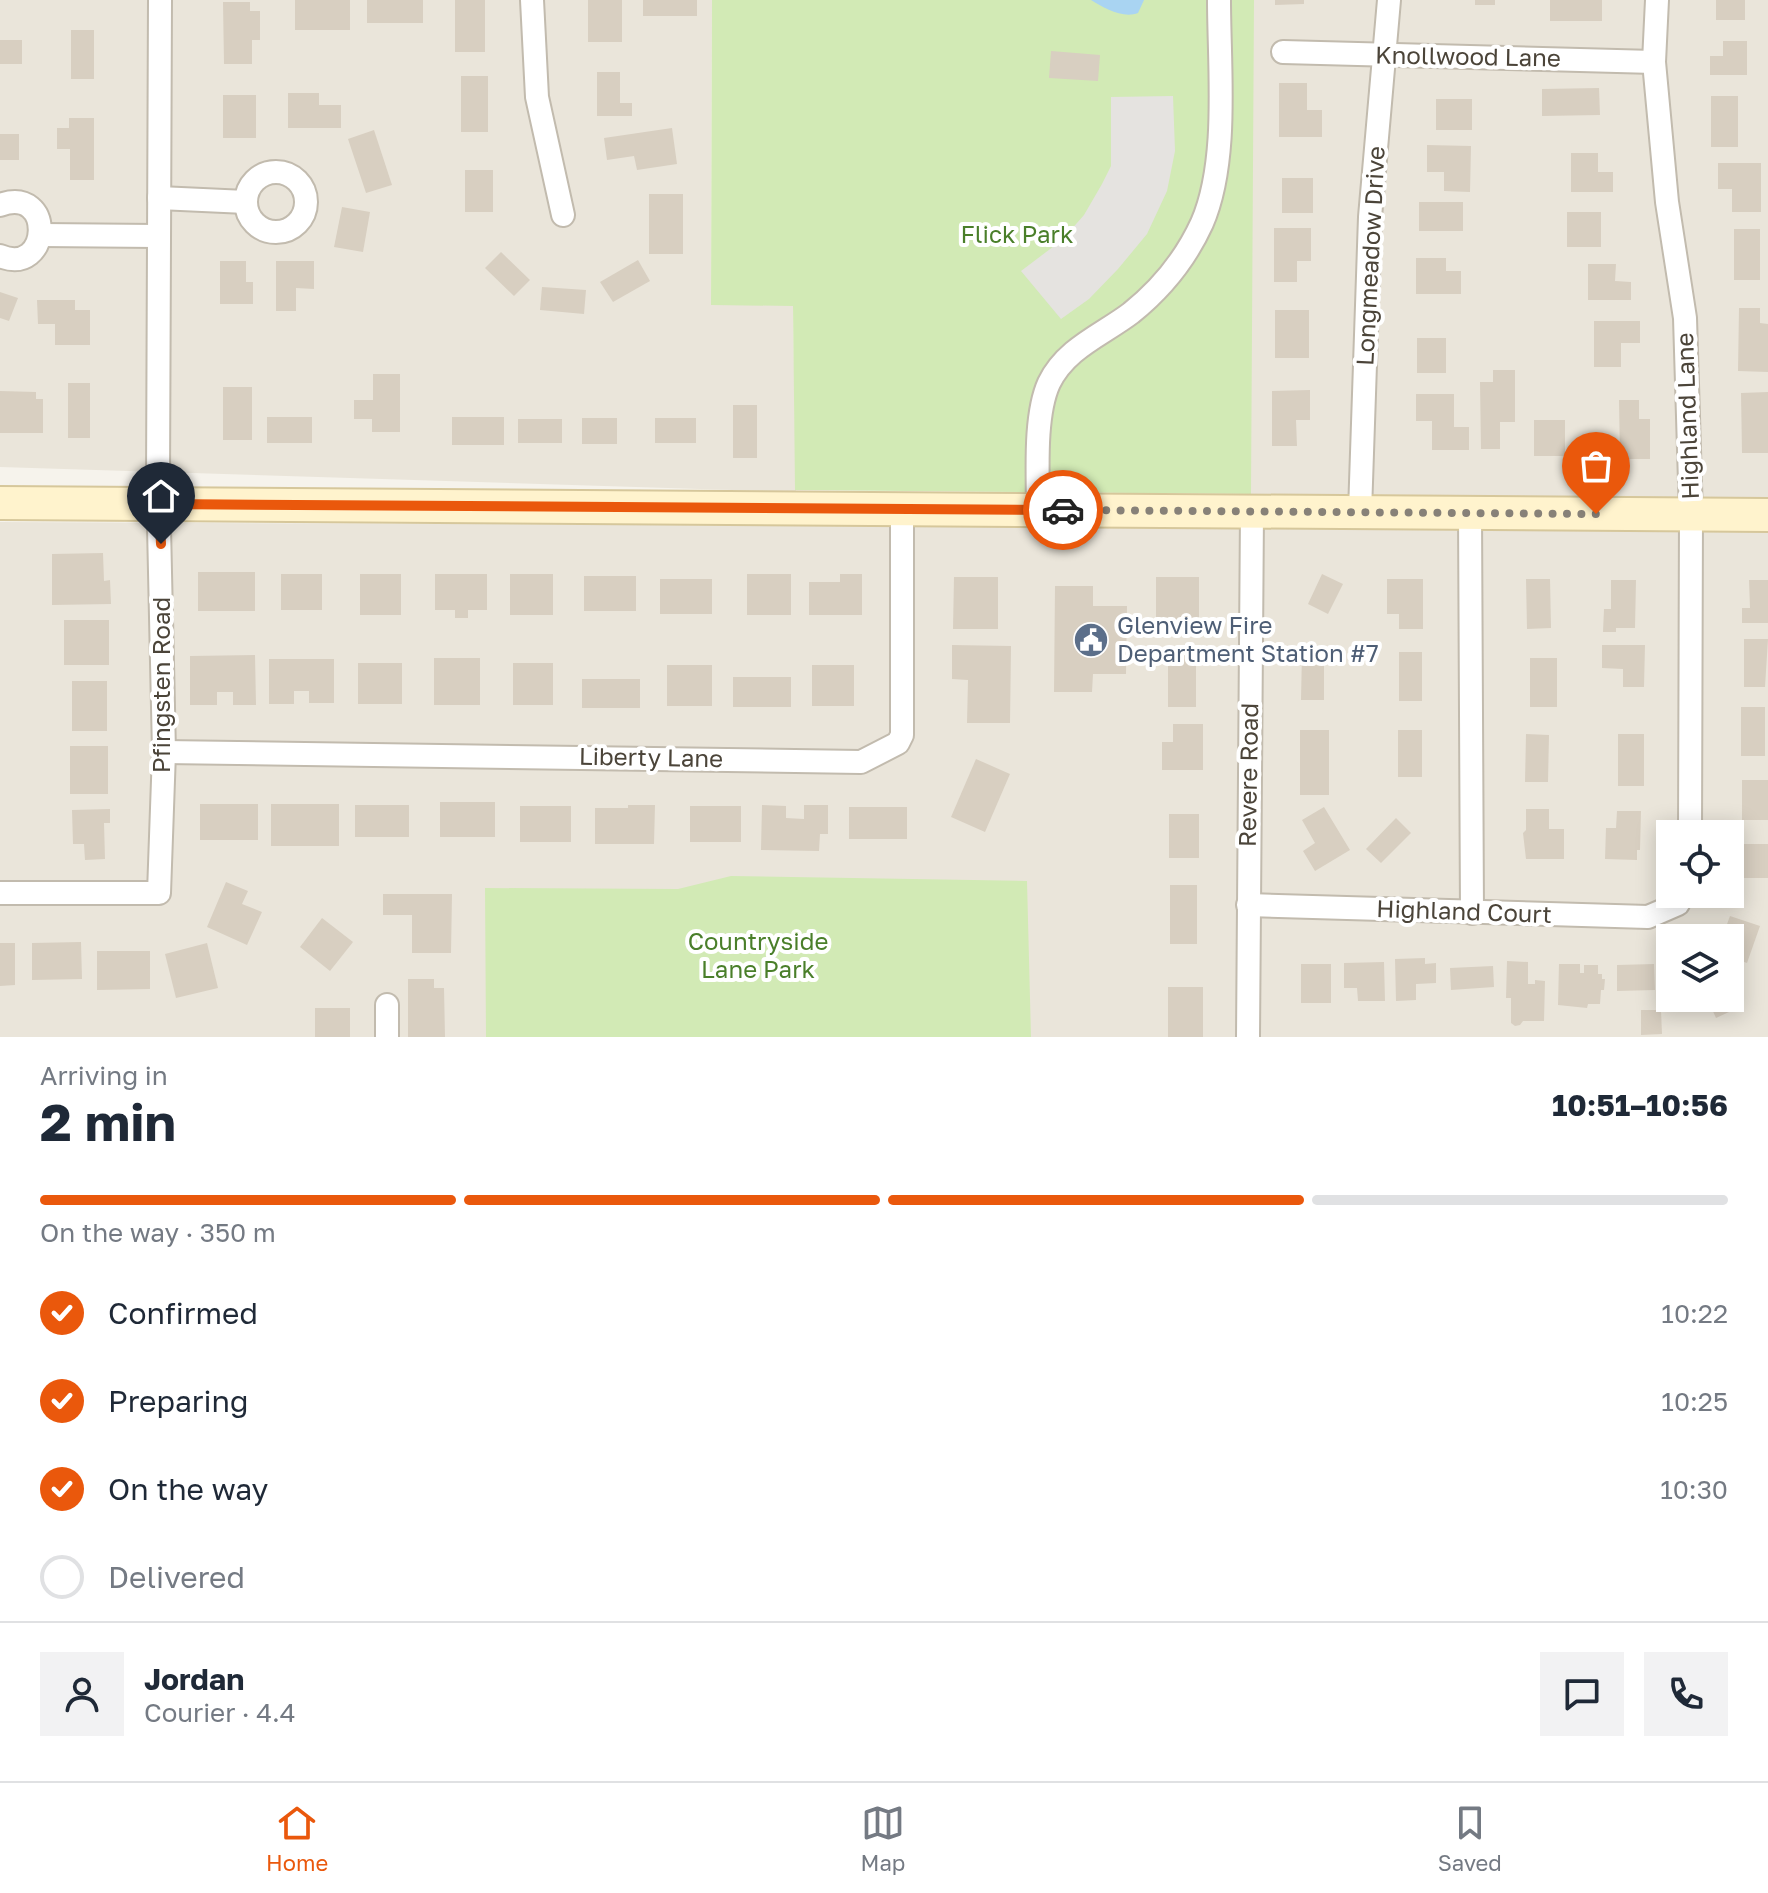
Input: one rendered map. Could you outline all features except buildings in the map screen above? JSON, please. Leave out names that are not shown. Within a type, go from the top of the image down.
[{"type":"main road","points":[[0,503],[1768,515]]},
{"type":"street","name":"Pfingsten Road","points":[[0,893],[159,893],[164,752],[157,236],[160,0]]},
{"type":"street","points":[[532,0],[537,97],[563,215]]},
{"type":"street","points":[[1038,510],[1040,431],[1048,386],[1063,363],[1081,345],[1130,314],[1168,278],[1189,247],[1212,196],[1219,147],[1219,0]]},
{"type":"street","name":"Longmeadow Drive","points":[[1360,512],[1370,217],[1389,0]]},
{"type":"street","name":"Highland Lane","points":[[1657,0],[1654,62],[1667,202],[1685,318],[1691,515],[1690,820]]},
{"type":"street","name":"Knollwood Lane","points":[[1283,52],[1654,62]]},
{"type":"street","points":[[159,198],[246,202]]},
{"type":"street","points":[[0,205],[13,202],[31,209],[37,216],[41,235],[38,244],[24,257],[0,256]]},
{"type":"street","points":[[41,235],[157,236]]},
{"type":"street","name":"Liberty Lane","points":[[164,752],[861,762],[898,743],[902,735],[902,509]]},
{"type":"street","name":"Revere Road","points":[[1248,1037],[1252,512]]},
{"type":"street","points":[[1470,513],[1472,913]]},
{"type":"street","name":"Highland Court","points":[[1248,905],[1648,917],[1664,908]]},
{"type":"street","points":[[387,1005],[387,1037]]},
{"type":"shaded area","points":[[0,0],[712,0],[711,304],[793,305],[796,492],[0,467]]},
{"type":"shaded area","points":[[1253,0],[1768,0],[1768,501],[1250,501]]},
{"type":"shaded area","points":[[1173,96],[1175,151],[1167,191],[1147,234],[1089,299],[1061,319],[1021,271],[1062,240],[1084,215],[1102,184],[1111,166],[1111,97]]},
{"type":"shaded area","points":[[0,522],[1768,530],[1768,1037],[0,1037]]},
{"type":"green space","name":"Flick Park","points":[[712,0],[1254,0],[1251,494],[795,490],[793,306],[711,305]]},
{"type":"green space","name":"Countryside Lane Park","points":[[731,876],[1027,881],[1031,1037],[486,1037],[485,888],[678,889]]},
{"type":"water","points":[[1091,0],[1144,0],[1138,13],[1126,15]]},
{"type":"way so far","points":[[1063,510],[1596,514]]},
{"type":"place","name":"Glenview Fire Department Station #7","points":[[1091,640]]},
{"type":"route","points":[[161,544],[159,504],[1063,510]]}]
